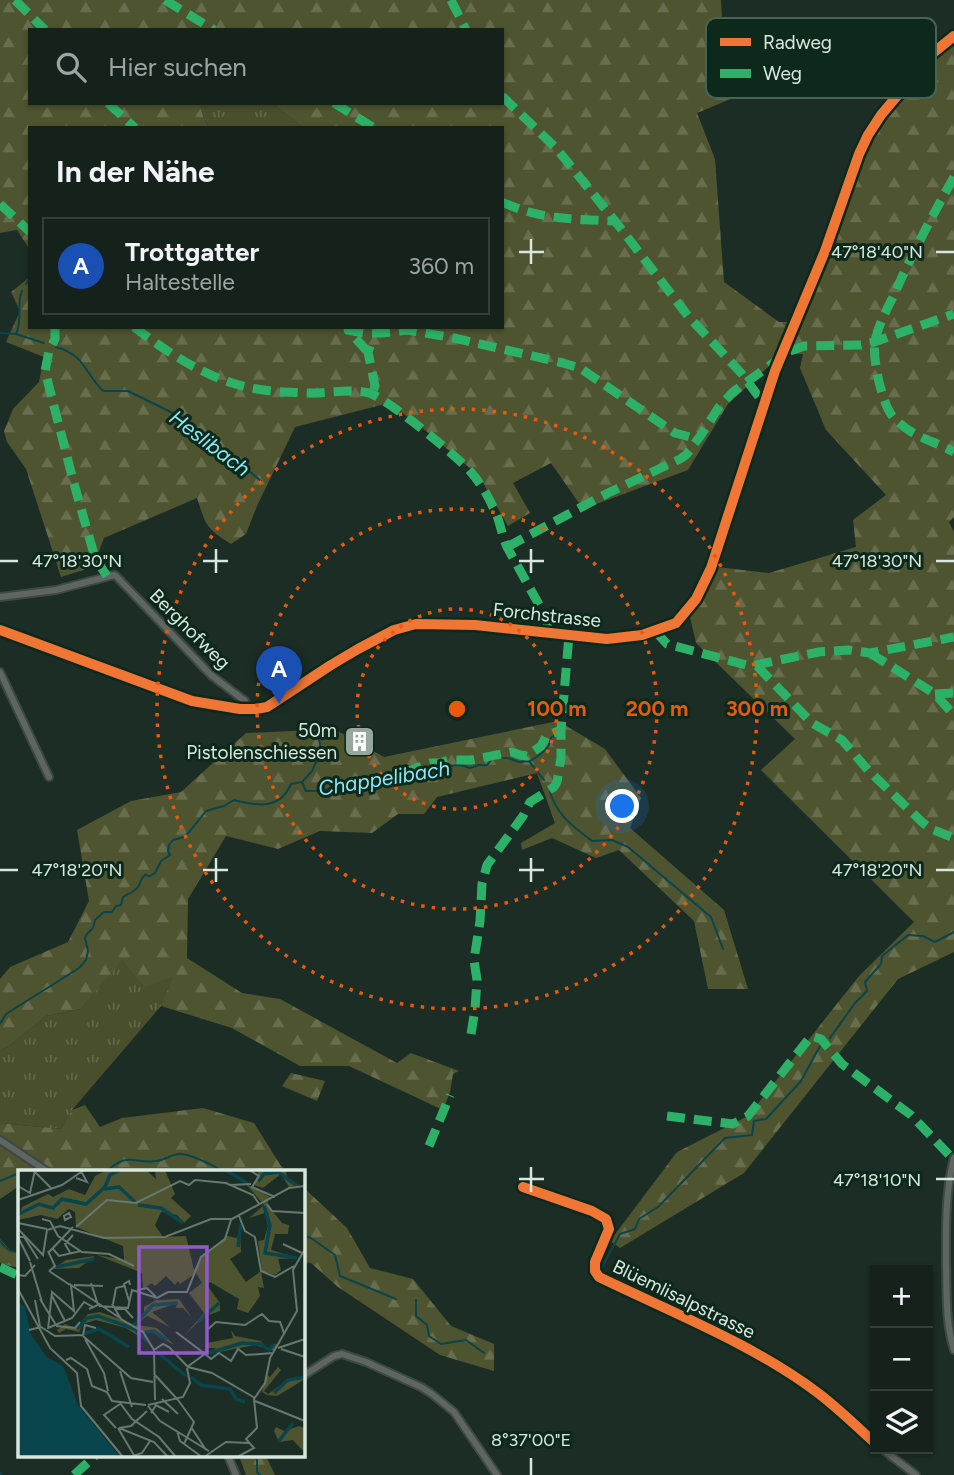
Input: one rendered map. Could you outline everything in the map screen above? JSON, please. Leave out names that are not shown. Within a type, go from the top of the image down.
[{"type":"street","name":"Forchstrasse","points":[[936,51],[954,36]]},
{"type":"street","name":"Forchstrasse","points":[[0,630],[192,701],[249,709],[267,707],[358,649],[394,630],[415,624],[475,625],[607,639],[642,635],[676,623],[696,599],[711,568],[779,362],[825,251],[859,154],[881,115],[895,98]]},
{"type":"street","name":"Berghofweg","points":[[0,597],[56,590],[114,575],[211,675],[245,701],[249,709]]},
{"type":"street","points":[[0,672],[49,777]]},
{"type":"street","points":[[0,1140],[45,1170]]},
{"type":"street","points":[[954,1158],[947,1187],[945,1240],[947,1318],[954,1350]]},
{"type":"street","name":"Blüemlisalpstrasse","points":[[523,1187],[592,1210],[606,1219],[610,1229],[595,1262],[595,1271],[599,1277],[722,1335],[782,1369],[818,1393],[870,1439]]},
{"type":"street","points":[[304,1375],[334,1356],[342,1354],[421,1387],[454,1412],[497,1475]]},
{"type":"street","points":[[889,1454],[916,1475]]},
{"type":"street","points":[[229,1458],[236,1475]]},
{"type":"green space","points":[[0,0],[721,0],[722,18],[706,18],[706,98],[733,98],[697,113],[715,159],[724,282],[779,322],[795,322],[881,115],[895,98],[936,98],[936,51],[954,36],[954,517],[949,522],[954,532],[954,952],[898,979],[744,1173],[620,1248],[610,1241],[677,1152],[748,1116],[859,976],[914,922],[761,770],[795,739],[696,643],[690,617],[717,567],[769,573],[856,547],[853,520],[886,495],[826,430],[800,368],[803,354],[782,354],[728,404],[688,470],[583,509],[551,463],[513,483],[530,513],[508,526],[479,476],[389,403],[295,427],[246,534],[231,544],[208,526],[197,498],[104,538],[93,567],[61,577],[26,469],[7,442],[4,431],[13,409],[39,382],[44,357],[6,342],[20,311],[11,292],[28,279],[28,329],[504,329],[504,126],[301,126],[275,105],[504,105],[504,28],[28,28],[28,105],[200,105],[208,126],[28,126],[28,247],[17,230],[0,233]]},
{"type":"green space","points":[[200,105],[275,105],[301,126],[208,126]]},
{"type":"green space","points":[[558,721],[605,749],[641,798],[630,828],[724,910],[748,989],[708,989],[694,921],[619,850],[596,858],[552,838],[522,850],[521,843],[555,823],[537,773],[437,797],[424,814],[398,814],[372,833],[320,831],[278,849],[226,836],[188,899],[187,958],[242,993],[280,999],[397,1063],[411,1053],[459,1071],[453,1074],[443,1110],[349,1066],[300,1066],[232,1028],[161,1006],[173,976],[145,987],[122,960],[81,1009],[46,1016],[9,1046],[0,1050],[0,979],[10,967],[68,942],[89,901],[77,830],[131,801],[181,792],[246,733],[334,729],[384,757]]},
{"type":"green space","points":[[122,959],[174,975],[161,1006],[72,1110],[61,1129],[0,1123],[0,1050],[9,1046],[46,1016],[81,1009]]},
{"type":"green space","points":[[291,1073],[325,1081],[317,1101],[282,1086]]},
{"type":"green space","points":[[85,1105],[100,1127],[122,1118],[203,1108],[254,1123],[285,1170],[18,1170],[18,1187],[0,1199],[0,1123],[61,1129],[72,1110]]},
{"type":"green space","points":[[304,1188],[347,1228],[370,1268],[413,1279],[451,1326],[494,1344],[494,1371],[440,1355],[338,1287],[311,1263],[304,1262]]},
{"type":"green space","points":[[0,1239],[10,1250],[18,1253],[18,1268],[0,1262]]},
{"type":"green space","points":[[240,1458],[267,1458],[275,1475],[246,1475]]},
{"type":"waterway","points":[[16,334],[22,291]]},
{"type":"waterway","name":"Heslibach","points":[[0,333],[16,334],[44,343]]},
{"type":"waterway","name":"Heslibach","points":[[56,347],[79,359],[103,391],[128,391],[183,418],[201,439],[239,463],[261,481]]},
{"type":"waterway","points":[[530,761],[544,751],[555,735]]},
{"type":"waterway","points":[[303,781],[316,762],[323,759],[319,739]]},
{"type":"waterway","name":"Chappelibach","points":[[0,1024],[6,1014],[79,968],[86,960],[88,951],[85,938],[93,928],[95,920],[104,912],[112,912],[116,906],[121,905],[123,897],[136,889],[145,875],[155,873],[161,861],[170,855],[169,845],[173,840],[184,837],[206,811],[234,800],[251,804],[274,802],[281,798],[291,784],[302,782],[306,791],[358,787],[397,780],[416,771],[428,771],[436,767],[461,765],[470,768],[487,765],[493,758],[529,761],[544,780]]},
{"type":"waterway","name":"Chappelibach","points":[[550,792],[562,815],[592,841],[612,840],[628,847],[711,917],[723,949]]},
{"type":"waterway","points":[[830,1038],[867,991],[865,982],[881,964],[882,956],[908,935],[923,936],[935,942],[954,932]]},
{"type":"waterway","points":[[601,1269],[620,1234],[635,1229],[639,1219],[658,1207],[725,1138],[752,1135],[754,1121],[766,1119],[801,1081],[820,1046]]},
{"type":"waterway","points":[[109,1170],[125,1160],[157,1161],[182,1154],[220,1170]]},
{"type":"waterway","points":[[0,1181],[18,1173]]},
{"type":"waterway","points":[[304,1236],[311,1238],[335,1255],[340,1276],[396,1299]]},
{"type":"waterway","points":[[0,1241],[8,1249],[18,1252]]},
{"type":"waterway","points":[[416,1300],[416,1316],[427,1325],[429,1336],[441,1344],[466,1340],[484,1353]]},
{"type":"waterway","points":[[256,1458],[257,1472],[260,1475]]},
{"type":"marked path","points":[[15,0],[43,28]]},
{"type":"marked path","points":[[165,0],[211,28]]},
{"type":"marked path","points":[[451,0],[465,28]]},
{"type":"marked path","points":[[504,98],[556,148],[688,316],[742,374],[764,404]]},
{"type":"marked path","points":[[110,105],[133,126]]},
{"type":"marked path","points":[[337,105],[371,126]]},
{"type":"marked path","points":[[954,177],[885,313],[876,335],[874,349],[882,393],[894,418],[915,434],[954,452]]},
{"type":"marked path","points":[[504,203],[544,215],[615,221]]},
{"type":"marked path","points":[[0,204],[28,230]]},
{"type":"marked path","points":[[507,547],[686,455],[719,407],[733,392],[782,354],[804,346],[861,345],[874,342],[954,314]]},
{"type":"marked path","points":[[55,329],[55,339],[49,351],[45,371],[95,558],[107,576]]},
{"type":"marked path","points":[[137,329],[177,357],[223,380],[275,391],[369,393],[405,415],[463,464],[480,483],[495,512],[507,547],[547,619],[548,633]]},
{"type":"marked path","points":[[368,352],[348,330],[363,333],[407,330],[563,363],[580,368],[675,433],[690,437],[701,435]]},
{"type":"marked path","points":[[370,346],[368,352],[375,386],[372,394]]},
{"type":"marked path","points":[[655,631],[667,644],[750,666],[819,652],[849,650],[870,653],[954,637]]},
{"type":"marked path","points":[[471,1034],[477,980],[474,960],[482,884],[487,865],[523,816],[530,802],[554,787],[557,782],[569,635]]},
{"type":"marked path","points":[[870,653],[935,694],[954,715]]},
{"type":"marked path","points":[[757,666],[812,723],[842,740],[868,770],[922,822],[931,829],[954,838]]},
{"type":"marked path","points":[[935,694],[954,693]]},
{"type":"marked path","points":[[380,781],[431,763],[471,760],[512,752],[527,756],[541,746],[546,736],[561,730]]},
{"type":"marked path","points":[[667,1116],[733,1124],[748,1116],[811,1036],[821,1039],[842,1064],[911,1115],[953,1159]]},
{"type":"marked path","points":[[429,1146],[450,1095]]},
{"type":"marked path","points":[[0,1267],[18,1276]]},
{"type":"marked path","points":[[74,1475],[93,1458]]},
{"type":"cycle path","points":[[936,51],[954,36]]},
{"type":"cycle path","points":[[0,630],[192,701],[256,709],[267,707],[358,649],[394,630],[416,624],[475,625],[607,639],[642,635],[676,623],[696,599],[711,568],[775,371],[825,251],[859,154],[868,135],[895,98]]},
{"type":"cycle path","points":[[523,1187],[592,1211],[606,1219],[609,1229],[595,1262],[595,1271],[599,1277],[712,1330],[767,1360],[818,1393],[870,1438]]},
{"type":"place","name":"Trottgatter","points":[[279,704]]},
{"type":"place","name":"50m Pistolenschiessen","points":[[360,741]]}]
